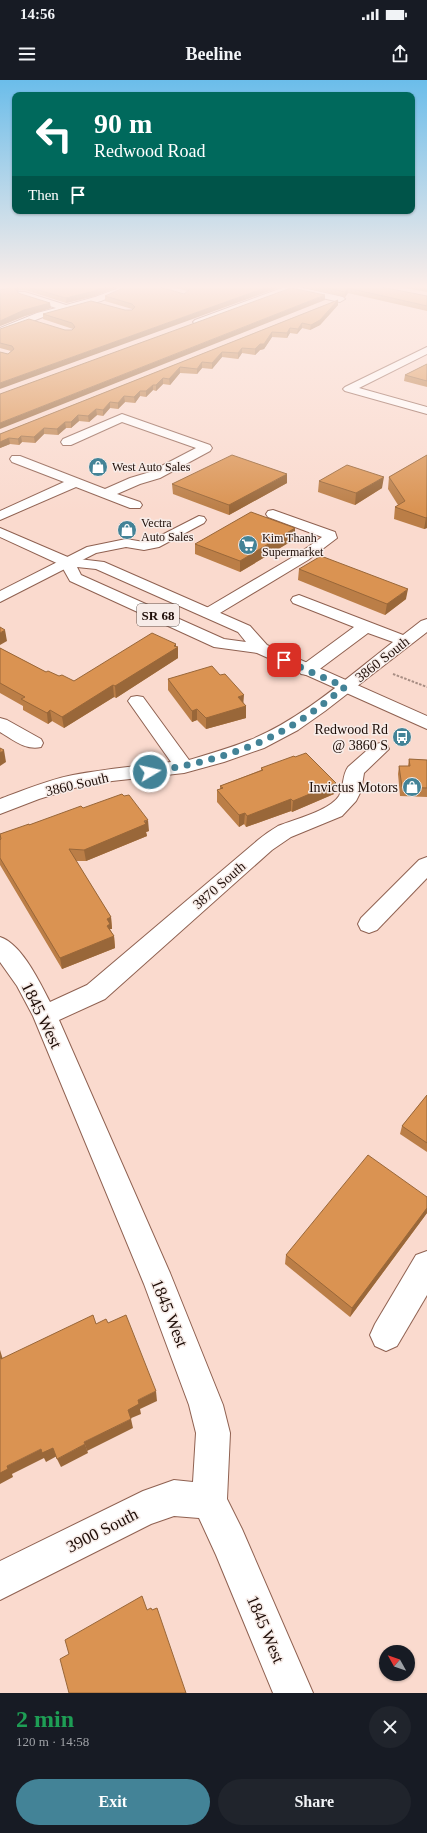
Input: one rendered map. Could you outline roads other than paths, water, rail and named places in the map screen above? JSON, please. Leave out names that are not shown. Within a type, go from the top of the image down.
[{"type":"street","points":[[406,360],[349,389],[427,411]]},
{"type":"street","points":[[67,442],[122,418],[206,448],[155,475],[135,481],[105,494]]},
{"type":"street","points":[[107,424],[156,443]]},
{"type":"street","points":[[177,451],[191,456]]},
{"type":"street","points":[[16,459],[135,505]]},
{"type":"street","points":[[0,516],[75,482]]},
{"type":"street","points":[[209,613],[303,557],[330,538],[330,535],[273,514]]},
{"type":"street","points":[[0,597],[92,550],[126,542],[144,546],[154,544],[199,520]]},
{"type":"street","name":"SR 68","points":[[0,532],[67,562],[99,565],[209,613],[244,629],[261,649]]},
{"type":"street","points":[[99,565],[103,556],[111,546]]},
{"type":"street","name":"SR 68","points":[[67,562],[75,578],[220,643],[261,649],[427,723]]},
{"type":"street","points":[[299,600],[404,641]]},
{"type":"street","name":"3860 South","points":[[0,807],[32,794],[72,782],[112,775],[184,767],[217,758],[257,744],[291,726],[427,624]]},
{"type":"street","points":[[307,670],[366,626]]},
{"type":"street","points":[[137,701],[184,767]]},
{"type":"street","points":[[0,724],[34,743]]},
{"type":"street","name":"3870 South","points":[[45,1016],[96,992],[265,845],[284,832],[335,811],[346,801],[351,791],[355,771],[380,749]]},
{"type":"street","points":[[369,924],[427,864]]},
{"type":"street","name":"1845 West","points":[[0,946],[9,955],[29,985],[45,1016],[159,1284],[206,1405],[213,1433],[209,1501],[229,1542],[292,1693]]},
{"type":"street","points":[[386,1335],[427,1266]]},
{"type":"street","name":"3900 South","points":[[0,1581],[143,1509],[174,1498],[209,1501]]},
{"type":"place","name":"West Auto Sales","points":[[98,467]]},
{"type":"place","name":"Vectra Auto Sales","points":[[127,530]]},
{"type":"place","name":"Kim Thanh Supermarket","points":[[248,545]]},
{"type":"place","name":"Redwood Rd @ 3860 S","points":[[402,737]]},
{"type":"place","name":"Invictus Motors","points":[[412,787]]}]
